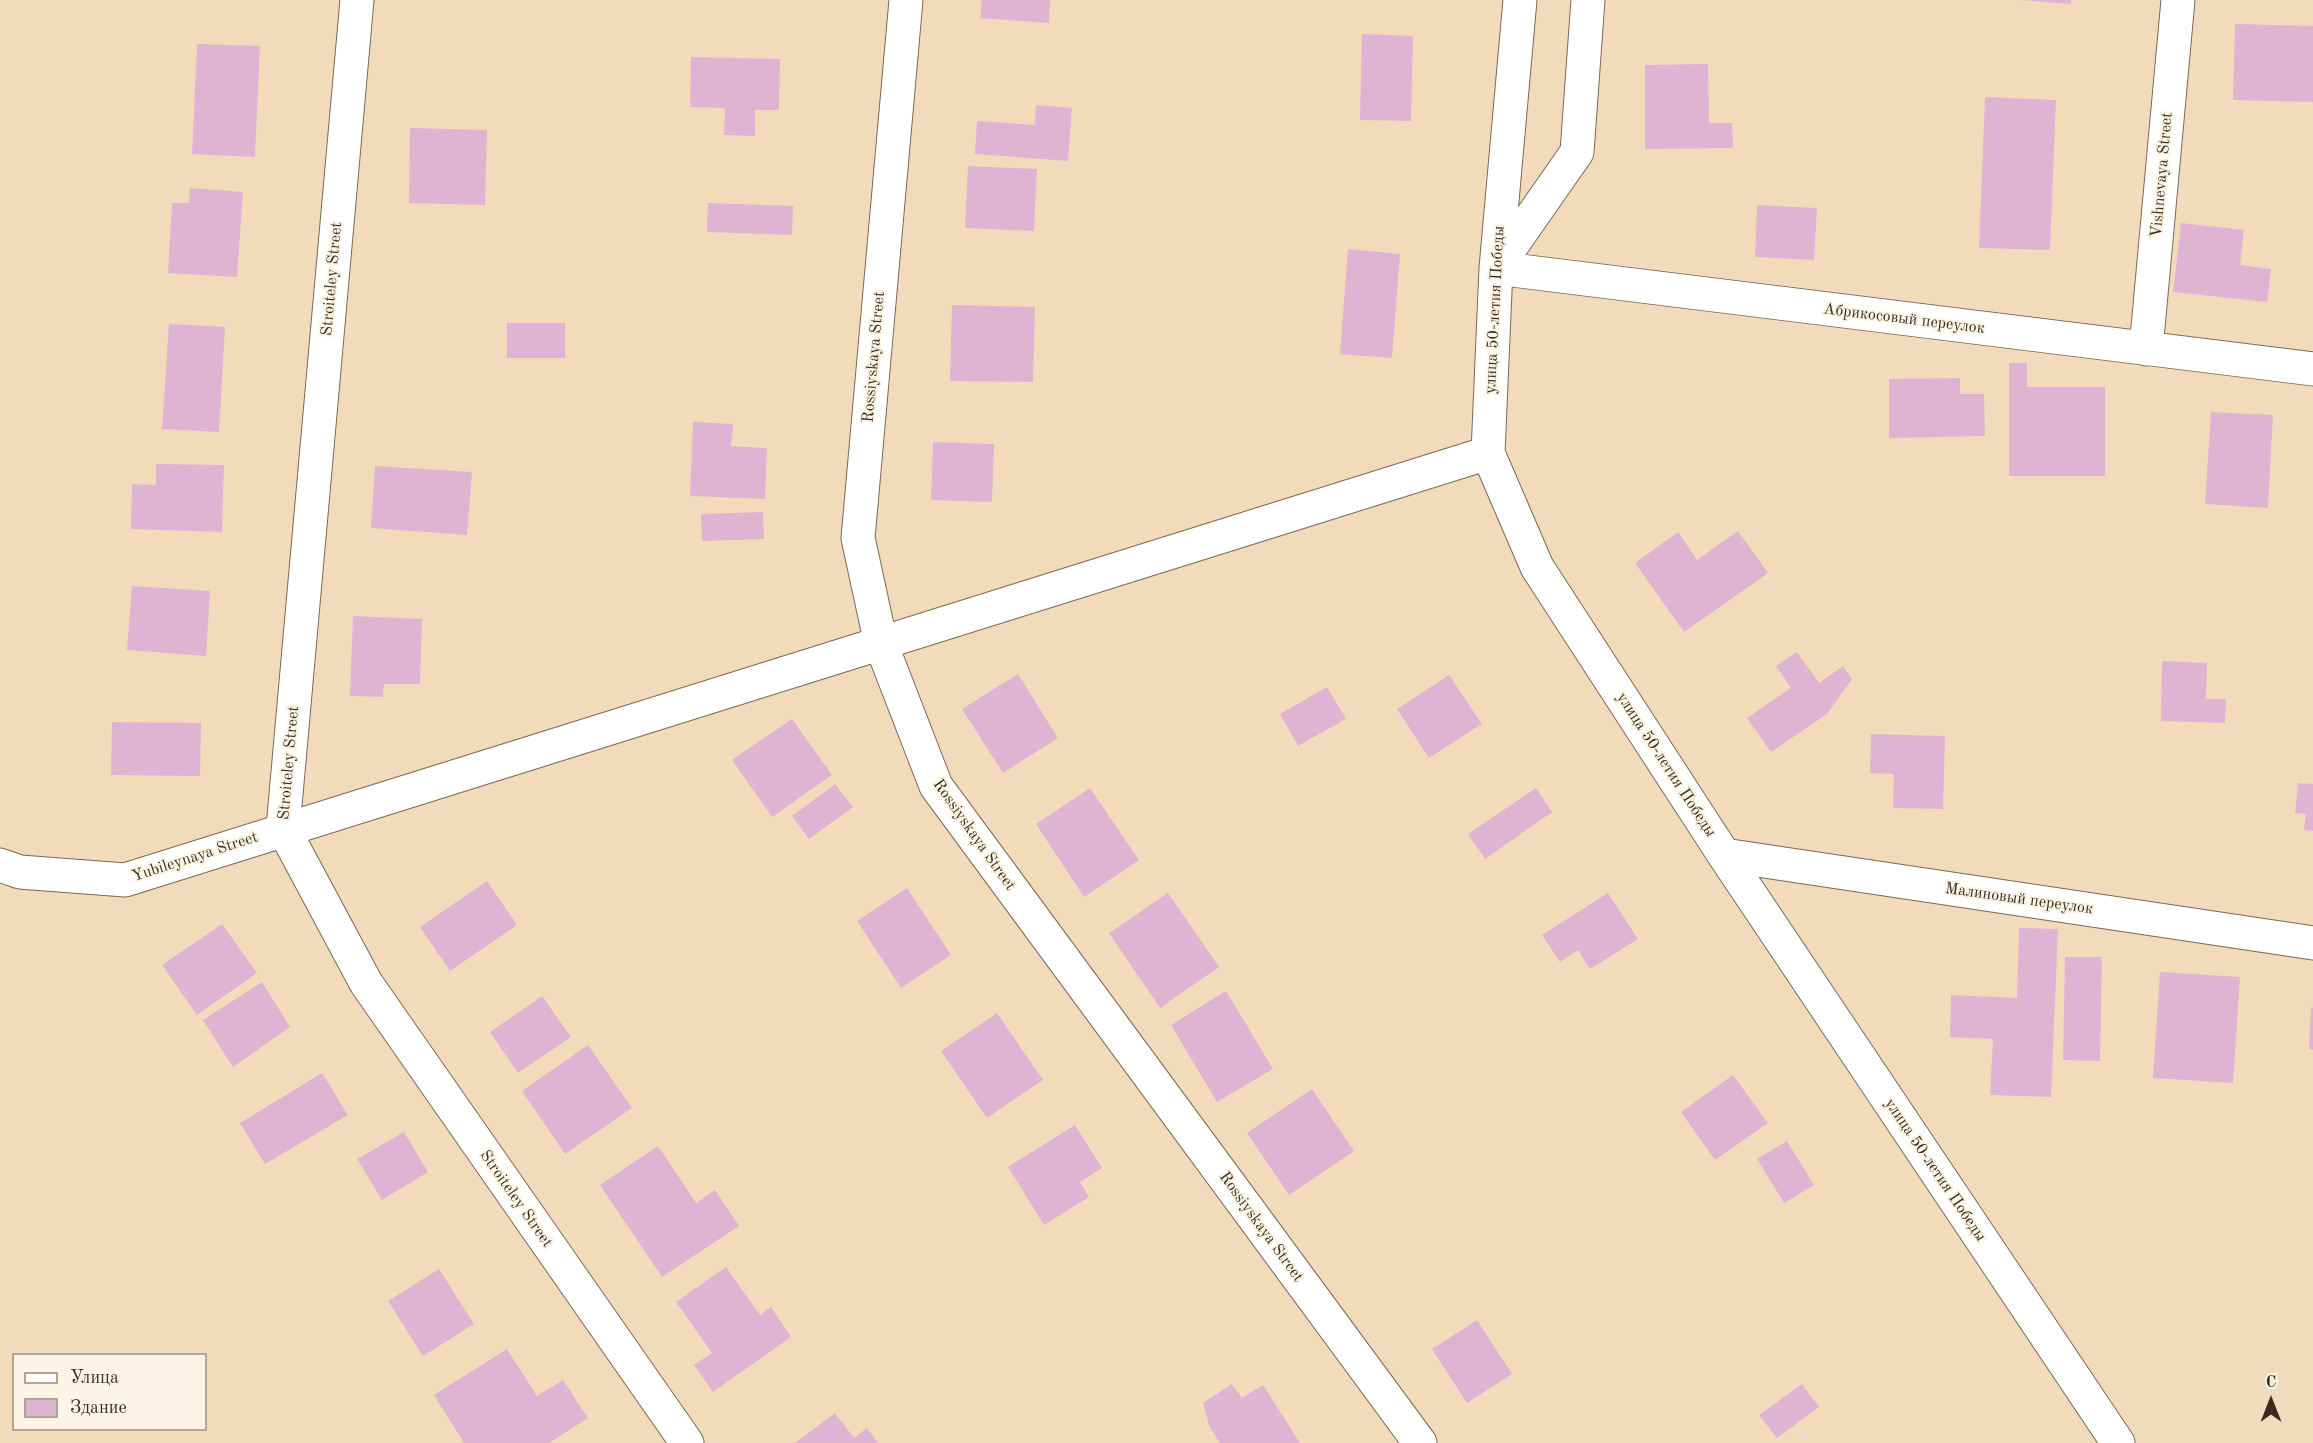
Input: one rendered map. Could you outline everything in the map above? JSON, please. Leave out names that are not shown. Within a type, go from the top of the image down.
[{"type":"street","name":"Stroiteley Street","points":[[357,0],[283,828],[366,983],[687,1443]]},
{"type":"street","name":"Rossiyskaya Street","points":[[906,0],[858,538],[881,644],[936,786],[1420,1443]]},
{"type":"street","name":"улица 50-летия Победы","points":[[1520,0],[1496,268],[1488,453],[1537,567],[1724,855],[2118,1443]]},
{"type":"street","points":[[1496,268],[1577,152],[1588,0]]},
{"type":"street","name":"Vishnevaya Street","points":[[2146,350],[2178,0]]},
{"type":"street","name":"Абрикосовый переулок","points":[[1496,268],[2313,369]]},
{"type":"street","name":"Yubileynaya Street","points":[[0,866],[20,872],[124,880],[283,828],[881,644],[1488,453]]},
{"type":"street","name":"Малиновый переулок","points":[[1724,855],[2313,943]]},
{"type":"building","points":[[982,0],[1050,0],[1049,23],[980,18]]},
{"type":"building","points":[[2020,0],[2071,0],[2071,4]]},
{"type":"building","points":[[2235,24],[2313,26],[2313,102],[2233,100]]},
{"type":"building","points":[[1362,34],[1413,36],[1411,121],[1360,120]]},
{"type":"building","points":[[197,44],[260,46],[255,157],[192,154]]},
{"type":"building","points":[[691,57],[780,59],[779,110],[755,110],[755,136],[724,135],[725,108],[690,107]]},
{"type":"building","points":[[1708,64],[1709,123],[1732,123],[1733,148],[1645,149],[1645,65]]},
{"type":"building","points":[[1985,97],[2056,100],[2050,250],[1979,248]]},
{"type":"building","points":[[1036,105],[1072,108],[1068,161],[975,154],[977,121],[1035,125]]},
{"type":"building","points":[[410,128],[487,130],[485,205],[409,203]]},
{"type":"building","points":[[968,166],[1037,169],[1034,231],[965,228]]},
{"type":"building","points":[[190,188],[243,192],[237,277],[168,273],[172,203],[189,203]]},
{"type":"building","points":[[708,203],[793,206],[792,235],[707,232]]},
{"type":"building","points":[[1757,205],[1817,208],[1814,260],[1755,257]]},
{"type":"building","points":[[2181,223],[2244,230],[2240,265],[2271,269],[2267,302],[2173,292]]},
{"type":"building","points":[[1348,249],[1400,254],[1392,358],[1340,354]]},
{"type":"building","points":[[952,305],[1035,307],[1033,382],[950,381]]},
{"type":"building","points":[[507,323],[565,323],[565,358],[507,358]]},
{"type":"building","points":[[169,324],[225,327],[219,432],[162,429]]},
{"type":"building","points":[[2009,363],[2027,363],[2027,387],[2105,387],[2105,476],[2009,476]]},
{"type":"building","points":[[1960,378],[1960,394],[1984,394],[1985,436],[1889,438],[1889,379]]},
{"type":"building","points":[[2211,412],[2273,415],[2268,508],[2205,504]]},
{"type":"building","points":[[693,422],[733,424],[731,446],[767,448],[765,499],[690,496]]},
{"type":"building","points":[[933,442],[994,444],[992,502],[931,500]]},
{"type":"building","points":[[156,464],[224,465],[222,532],[131,529],[132,484],[156,485]]},
{"type":"building","points":[[375,466],[472,472],[467,535],[371,528]]},
{"type":"building","points":[[763,512],[764,539],[702,541],[701,514]]},
{"type":"building","points":[[1738,531],[1768,573],[1684,632],[1635,563],[1678,532],[1697,560]]},
{"type":"building","points":[[132,586],[210,591],[206,656],[127,650]]},
{"type":"building","points":[[353,616],[422,619],[420,684],[384,684],[383,697],[350,696]]},
{"type":"building","points":[[1797,652],[1819,683],[1843,666],[1852,679],[1827,714],[1771,752],[1747,718],[1791,688],[1776,666]]},
{"type":"building","points":[[2162,661],[2207,663],[2206,699],[2226,699],[2225,723],[2161,721]]},
{"type":"building","points":[[1018,674],[1058,738],[1003,773],[962,709]]},
{"type":"building","points":[[1449,675],[1482,724],[1429,758],[1397,709]]},
{"type":"building","points":[[1327,687],[1346,719],[1298,746],[1280,714]]},
{"type":"building","points":[[792,719],[832,775],[772,817],[732,760]]},
{"type":"building","points":[[112,722],[201,723],[200,776],[111,775]]},
{"type":"building","points":[[1871,734],[1945,736],[1943,809],[1893,808],[1894,774],[1870,773]]},
{"type":"building","points":[[2298,783],[2313,784],[2313,831],[2304,830],[2306,814],[2295,813]]},
{"type":"building","points":[[835,784],[853,807],[809,839],[792,816]]},
{"type":"building","points":[[1090,788],[1139,860],[1084,897],[1036,824]]},
{"type":"building","points":[[1536,788],[1552,812],[1485,859],[1468,834]]},
{"type":"building","points":[[487,881],[517,925],[450,971],[420,927]]},
{"type":"building","points":[[907,888],[951,955],[901,988],[857,921]]},
{"type":"building","points":[[1168,893],[1219,967],[1160,1008],[1109,933]]},
{"type":"building","points":[[1608,893],[1638,939],[1590,969],[1578,950],[1560,962],[1542,935]]},
{"type":"building","points":[[222,924],[257,973],[197,1015],[162,965]]},
{"type":"building","points":[[2019,928],[2058,929],[2051,1097],[1990,1095],[1993,1039],[1950,1037],[1951,995],[2017,998]]},
{"type":"building","points":[[2065,957],[2102,957],[2100,1061],[2063,1060]]},
{"type":"building","points":[[2160,972],[2240,977],[2233,1083],[2153,1078]]},
{"type":"building","points":[[262,982],[290,1027],[233,1067],[203,1020]]},
{"type":"building","points":[[1226,991],[1273,1069],[1217,1102],[1171,1025]]},
{"type":"building","points":[[542,996],[571,1037],[518,1073],[490,1032]]},
{"type":"building","points":[[2311,1007],[2313,1008],[2313,1050],[2309,1049]]},
{"type":"building","points":[[997,1013],[1043,1080],[987,1118],[941,1051]]},
{"type":"building","points":[[588,1045],[632,1108],[565,1154],[522,1091]]},
{"type":"building","points":[[322,1073],[348,1115],[265,1164],[240,1123]]},
{"type":"building","points":[[1733,1075],[1768,1123],[1715,1160],[1681,1112]]},
{"type":"building","points":[[1312,1089],[1354,1151],[1289,1195],[1247,1133]]},
{"type":"building","points":[[1075,1125],[1102,1168],[1080,1182],[1089,1197],[1044,1225],[1008,1167]]},
{"type":"building","points":[[404,1132],[428,1172],[382,1200],[357,1159]]},
{"type":"building","points":[[1787,1141],[1814,1185],[1784,1203],[1757,1159]]},
{"type":"building","points":[[658,1146],[696,1203],[715,1190],[739,1226],[662,1277],[600,1185]]},
{"type":"building","points":[[726,1267],[760,1315],[771,1307],[791,1337],[713,1392],[694,1365],[712,1353],[676,1302]]},
{"type":"building","points":[[439,1269],[474,1324],[423,1356],[388,1301]]},
{"type":"building","points":[[1477,1320],[1512,1374],[1467,1403],[1432,1349]]},
{"type":"building","points":[[507,1349],[537,1396],[563,1380],[588,1418],[549,1443],[464,1443],[434,1395]]},
{"type":"building","points":[[1232,1384],[1242,1398],[1263,1385],[1300,1443],[1220,1443],[1209,1425],[1203,1403]]},
{"type":"building","points":[[1802,1384],[1819,1407],[1777,1438],[1759,1415]]},
{"type":"building","points":[[835,1413],[854,1438],[867,1428],[878,1443],[795,1443]]}]
